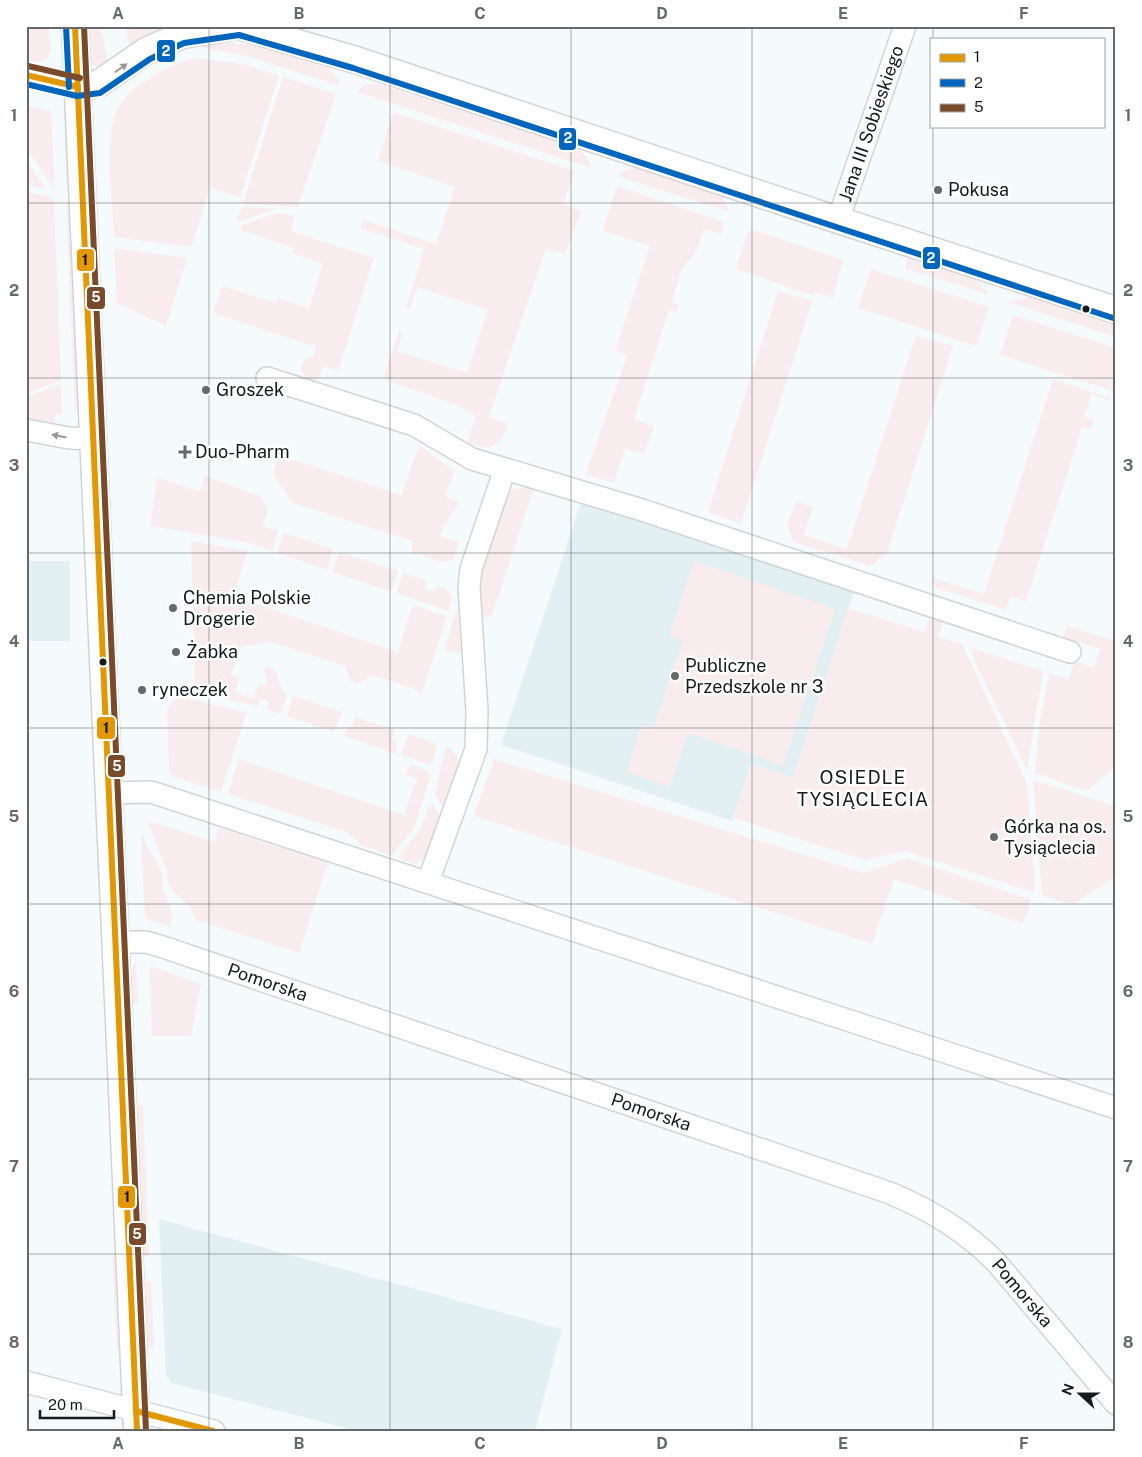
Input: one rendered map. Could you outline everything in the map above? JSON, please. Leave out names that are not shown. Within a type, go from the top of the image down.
[{"type":"street","points":[[75,26],[114,942],[137,1421]]},
{"type":"street","points":[[26,75],[78,87],[98,84],[146,51],[182,35],[240,26],[356,60],[1116,310]]},
{"type":"street","name":"Jana III Sobieskiego","points":[[838,220],[905,26]]},
{"type":"street","points":[[267,378],[414,426],[472,459],[639,509],[1070,652]]},
{"type":"street","points":[[26,430],[69,438],[93,439]]},
{"type":"street","points":[[428,882],[476,749],[476,710],[469,587],[471,569],[505,469]]},
{"type":"street","points":[[108,793],[151,792],[1116,1108]]},
{"type":"street","name":"Pomorska","points":[[114,942],[146,942],[160,946],[890,1192],[917,1204],[948,1221],[975,1241],[996,1262],[1114,1402]]},
{"type":"street","points":[[26,1382],[137,1421],[214,1431]]},
{"type":"shaded area","points":[[26,26],[49,26],[50,53],[47,59],[39,62],[28,61],[30,40],[26,39]]},
{"type":"shaded area","points":[[90,26],[101,26],[108,63],[102,67],[91,66]]},
{"type":"shaded area","points":[[125,26],[172,26],[130,47]]},
{"type":"shaded area","points":[[220,42],[261,45],[328,67],[336,76],[340,86],[246,56],[191,45]]},
{"type":"shaded area","points":[[196,58],[243,64],[279,76],[240,197],[210,188],[191,247],[114,237],[110,153],[113,122],[117,110],[129,94],[145,81],[176,64]]},
{"type":"shaded area","points":[[283,77],[336,94],[298,207],[243,204]]},
{"type":"shaded area","points":[[376,83],[579,149],[588,159],[591,168],[357,92],[364,85]]},
{"type":"shaded area","points":[[64,102],[67,110],[70,186],[66,184]]},
{"type":"shaded area","points":[[26,105],[51,111],[55,190],[26,148]]},
{"type":"shaded area","points":[[393,112],[575,171],[563,204],[581,211],[565,254],[546,248],[489,417],[508,424],[501,441],[488,448],[467,443],[476,416],[457,405],[383,379],[399,331],[402,331],[398,351],[467,373],[488,310],[417,287],[410,308],[406,308],[424,249],[360,228],[364,220],[436,244],[455,187],[378,161]]},
{"type":"shaded area","points":[[26,160],[46,189],[26,185]]},
{"type":"shaded area","points":[[637,168],[722,195],[729,212],[617,176],[626,170]]},
{"type":"shaded area","points":[[617,186],[724,222],[721,234],[704,229],[697,250],[681,271],[672,302],[679,305],[676,312],[669,310],[634,419],[654,426],[644,454],[625,448],[614,483],[586,474],[627,355],[615,351],[650,246],[603,231]]},
{"type":"shaded area","points":[[26,192],[48,196],[54,200],[61,380],[26,394]]},
{"type":"shaded area","points":[[66,201],[71,201],[79,403],[75,413]]},
{"type":"shaded area","points":[[242,207],[276,209],[236,223]]},
{"type":"shaded area","points":[[278,213],[295,215],[291,231],[374,258],[338,371],[323,366],[318,380],[314,382],[307,380],[301,369],[304,360],[314,355],[316,347],[213,313],[222,286],[276,303],[278,298],[309,308],[323,264],[292,253],[294,248],[240,230],[242,225]]},
{"type":"shaded area","points":[[755,230],[843,260],[833,298],[816,292],[814,296],[736,269],[748,232]]},
{"type":"shaded area","points":[[114,248],[187,258],[166,326],[117,303]]},
{"type":"shaded area","points":[[907,256],[975,278],[990,295],[906,269]]},
{"type":"shaded area","points":[[871,269],[989,307],[976,346],[858,308]]},
{"type":"shaded area","points":[[778,291],[812,301],[741,524],[708,512]]},
{"type":"shaded area","points":[[1032,297],[1113,323],[1116,326],[1116,337],[1007,302]]},
{"type":"shaded area","points":[[1013,315],[1116,348],[1116,381],[1113,391],[1000,355]]},
{"type":"shaded area","points":[[916,336],[953,346],[887,553],[870,566],[794,542],[787,527],[796,501],[813,507],[804,535],[847,549]]},
{"type":"shaded area","points":[[1053,379],[1110,398],[1109,400],[1092,394],[1084,417],[1094,420],[1091,430],[1082,427],[1026,601],[1011,597],[1006,610],[937,588],[932,584],[931,577],[984,594]]},
{"type":"shaded area","points":[[61,384],[62,414],[55,415],[55,425],[26,418],[26,397]]},
{"type":"shaded area","points":[[419,445],[454,471],[445,497],[458,501],[455,511],[452,511],[447,524],[444,523],[440,536],[459,542],[453,560],[440,562],[412,552],[412,541],[293,503],[273,475],[279,455],[402,495]]},
{"type":"shaded area","points":[[205,476],[260,496],[268,510],[263,526],[278,531],[272,551],[250,543],[151,526],[157,477],[200,492]]},
{"type":"shaded area","points":[[527,485],[570,497],[569,501],[533,490],[492,615],[484,618],[479,612],[483,564],[504,499],[510,491]]},
{"type":"shaded area","name":"Publiczne Przedszkole nr 3","points":[[581,502],[854,592],[793,778],[751,764],[732,821],[501,745]]},
{"type":"shaded area","points":[[284,533],[333,549],[327,570],[277,553]]},
{"type":"shaded area","points":[[191,541],[248,551],[233,596],[398,652],[413,605],[447,617],[421,695],[415,689],[372,675],[358,684],[351,681],[345,666],[271,642],[240,647],[231,675],[240,678],[235,692],[252,699],[259,684],[267,686],[264,669],[266,666],[274,669],[283,692],[287,694],[280,714],[267,709],[269,702],[261,699],[258,706],[195,693]]},
{"type":"shaded area","points":[[339,552],[398,571],[391,592],[332,572]]},
{"type":"shaded area","points":[[26,561],[70,561],[70,641],[26,641]]},
{"type":"shaded area","points":[[694,561],[835,609],[783,765],[688,733],[670,787],[626,772],[642,725],[653,729],[683,640],[669,636]]},
{"type":"shaded area","points":[[403,573],[427,581],[425,589],[434,592],[437,586],[446,589],[451,595],[449,611],[396,593]]},
{"type":"shaded area","points":[[458,607],[461,651],[458,653],[444,650]]},
{"type":"shaded area","points":[[848,608],[924,632],[930,617],[933,616],[943,621],[938,637],[962,644],[1027,784],[1035,887],[1033,892],[905,851],[865,860],[733,818],[751,764],[793,778]]},
{"type":"shaded area","points":[[1067,626],[1116,641],[1116,766],[1087,791],[1035,773],[1039,727],[1049,673],[1068,679],[1074,661],[1094,668],[1100,649],[1063,637]]},
{"type":"shaded area","points":[[971,648],[1043,671],[1027,770],[975,662]]},
{"type":"shaded area","points":[[176,696],[247,712],[221,792],[169,775],[167,709]]},
{"type":"shaded area","points":[[293,696],[342,712],[334,732],[287,716]]},
{"type":"shaded area","points":[[355,717],[395,730],[392,739],[397,741],[396,754],[344,736],[347,726],[352,727]]},
{"type":"shaded area","points":[[409,734],[437,744],[433,762],[430,765],[401,755]]},
{"type":"shaded area","points":[[446,746],[454,752],[458,759],[459,767],[446,813],[435,794]]},
{"type":"shaded area","points":[[239,759],[404,815],[417,779],[406,775],[410,764],[428,771],[431,775],[415,826],[392,856],[361,845],[347,832],[228,794]]},
{"type":"shaded area","points":[[494,759],[864,873],[907,858],[1031,900],[1023,924],[894,879],[872,944],[474,816]]},
{"type":"shaded area","points":[[1033,780],[1116,806],[1116,876],[1072,905],[1042,895]]},
{"type":"shaded area","points":[[430,805],[434,805],[443,822],[426,856],[415,864],[398,858],[421,828]]},
{"type":"shaded area","points":[[153,822],[214,842],[219,828],[328,862],[299,953],[196,920],[189,906],[169,887],[167,872],[148,823]]},
{"type":"shaded area","points":[[141,833],[162,873],[163,889],[172,912],[171,927],[145,919]]},
{"type":"shaded area","points":[[136,962],[138,1004],[131,1005],[130,975]]},
{"type":"shaded area","points":[[150,966],[201,984],[191,1036],[152,1036]]},
{"type":"shaded area","points":[[139,1105],[143,1105],[149,1256],[143,1257],[136,1109]]},
{"type":"shaded area","points":[[159,1219],[562,1329],[535,1431],[357,1431],[171,1383],[166,1376]]},
{"type":"shaded area","points":[[116,1254],[120,1351],[117,1351],[112,1255]]},
{"type":"shaded area","points":[[147,1281],[151,1281],[154,1347],[147,1350],[144,1284]]},
{"type":"transit line","name":"2","points":[[66,26],[69,87]]},
{"type":"transit line","name":"1","points":[[75,26],[137,1431]]},
{"type":"transit line","name":"5","points":[[84,26],[146,1431]]},
{"type":"transit line","name":"2","points":[[26,84],[77,96],[100,93],[150,59],[184,43],[239,35],[353,68],[1113,318]]},
{"type":"transit line","name":"5","points":[[28,66],[80,78]]},
{"type":"transit line","name":"1","points":[[26,75],[78,87]]},
{"type":"transit line","name":"1","points":[[136,1411],[213,1431]]},
{"type":"place","name":"Pokusa","points":[[938,190]]},
{"type":"place","name":"Groszek","points":[[206,390]]},
{"type":"place","name":"Duo-Pharm","points":[[185,452]]},
{"type":"place","name":"Chemia Polskie Drogerie","points":[[173,608]]},
{"type":"place","name":"Żabka","points":[[176,652]]},
{"type":"place","name":"Publiczne Przedszkole nr 3","points":[[675,676]]},
{"type":"place","name":"ryneczek","points":[[142,690]]},
{"type":"place","name":"Górka na os. Tysiąclecia","points":[[994,837]]},
{"type":"district","name":"OSIEDLE TYSIĄCLECIA","points":[[863,788]]}]
